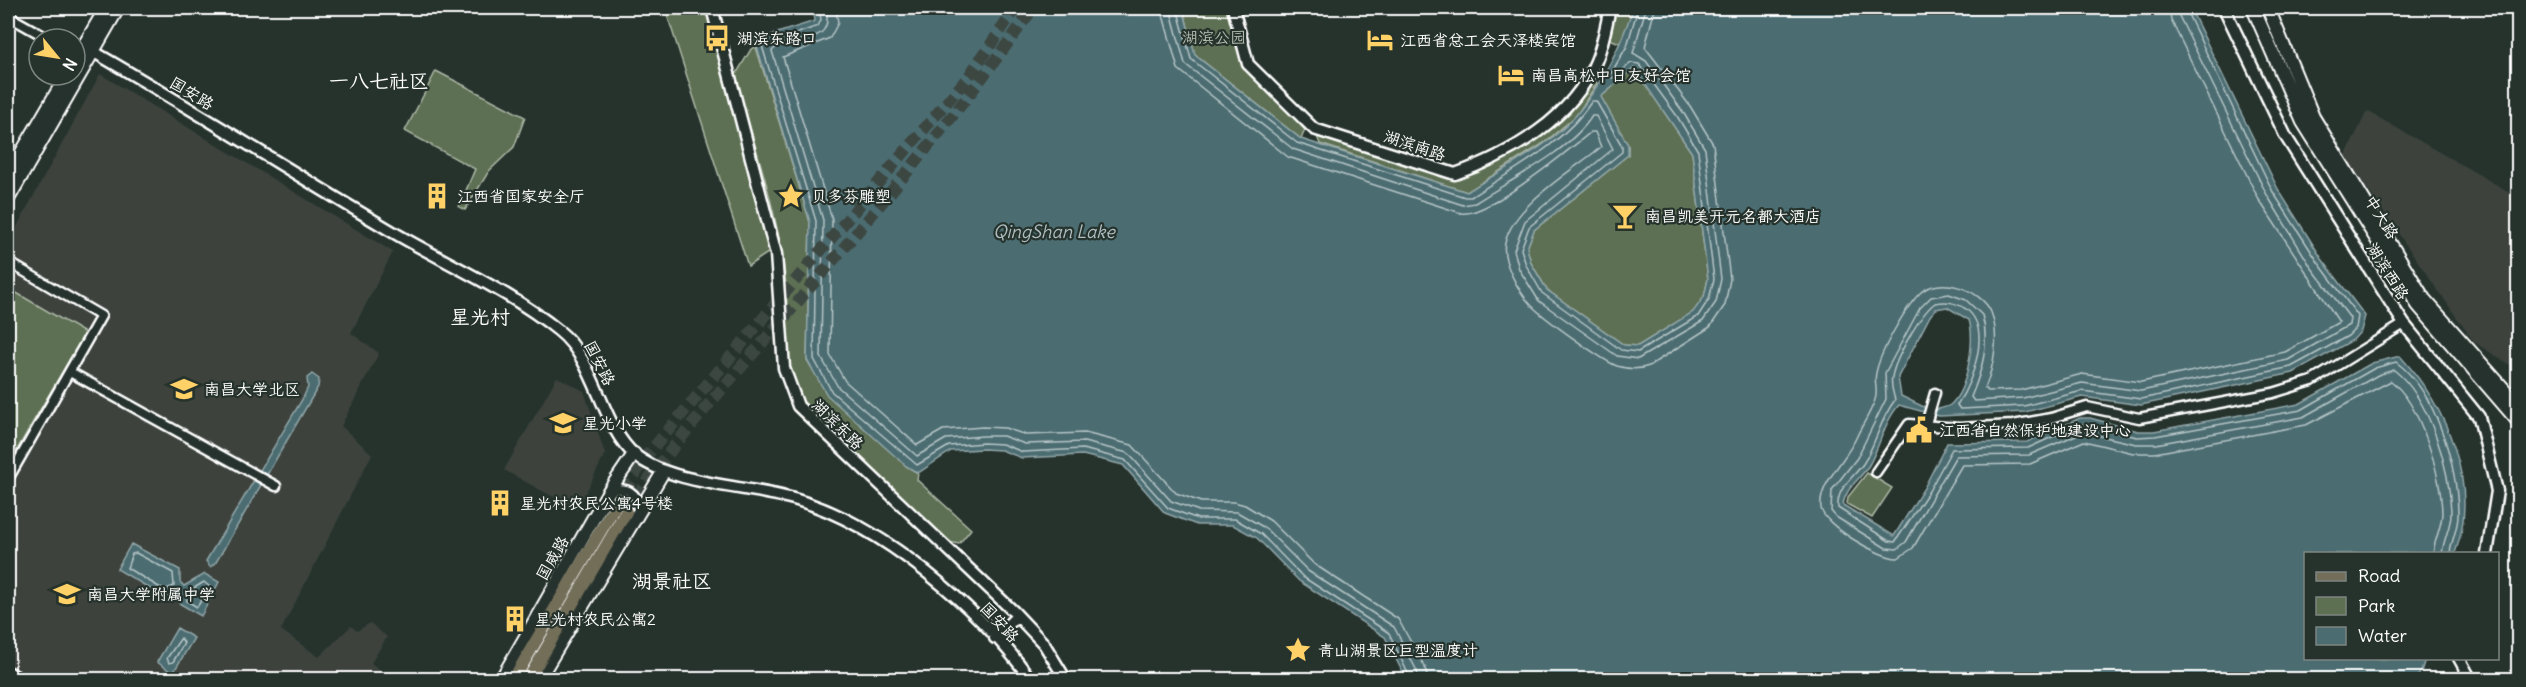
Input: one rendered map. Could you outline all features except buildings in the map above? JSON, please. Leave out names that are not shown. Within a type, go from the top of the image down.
[{"type":"main road","points":[[87,45],[106,8]]},
{"type":"main road","points":[[87,48],[118,8]]},
{"type":"main road","name":"中大路","points":[[2253,8],[2303,122],[2418,305],[2518,421]]},
{"type":"main road","name":"中大路","points":[[2268,8],[2313,117],[2424,299],[2518,405]]},
{"type":"main road","points":[[8,176],[60,87]]},
{"type":"main road","points":[[8,199],[66,87]]},
{"type":"main road","name":"国威路","points":[[501,680],[609,491],[634,454]]},
{"type":"main road","points":[[538,680],[663,472]]},
{"type":"main road","name":"国威路","points":[[513,680],[621,509],[528,680]]},
{"type":"street","name":"湖滨东路","points":[[712,8],[777,254],[784,368],[798,406],[1017,616],[1044,644],[1066,680]]},
{"type":"street","name":"湖滨南路","points":[[1233,8],[1248,64],[1314,129],[1455,174],[1475,167],[1514,146],[1566,109],[1596,61],[1610,8]]},
{"type":"street","name":"湖滨西路","points":[[2224,8],[2286,137],[2404,324],[2479,417],[2497,491],[2487,552]]},
{"type":"street","points":[[8,16],[28,27]]},
{"type":"street","name":"国安路","points":[[87,58],[540,317],[574,343],[621,438],[634,454],[663,472],[800,500],[850,523],[908,558],[955,595],[1031,680]]},
{"type":"street","points":[[8,262],[101,316],[8,479]]},
{"type":"street","points":[[1876,472],[1909,424],[1927,420],[1959,428],[2013,425],[2051,418],[2087,406],[2139,418],[2273,393],[2312,381],[2404,324]]},
{"type":"street","points":[[70,372],[272,484]]},
{"type":"street","points":[[1927,420],[1935,393]]},
{"type":"street","points":[[609,491],[620,488],[631,491],[639,499],[640,511]]},
{"type":"street","points":[[995,638],[1017,616]]},
{"type":"street","points":[[2460,660],[2471,680]]},
{"type":"street","points":[[8,672],[21,680]]},
{"type":"shaded area","name":"南昌大学北区","points":[[100,74],[393,252],[351,333],[379,353],[341,426],[372,454],[281,630],[319,657],[351,626],[357,631],[370,623],[387,637],[371,663],[387,676],[385,680],[8,680],[8,243]]},
{"type":"shaded area","points":[[2367,111],[2518,197],[2518,370],[2474,342],[2345,157]]},
{"type":"shaded area","name":"星光小学","points":[[557,377],[584,391],[605,454],[577,510],[504,470]]},
{"type":"green space","points":[[665,8],[706,8],[770,247],[768,253],[748,266]]},
{"type":"green space","name":"湖滨公园","points":[[1183,8],[1229,8],[1246,67],[1305,130],[1301,139],[1195,55]]},
{"type":"green space","points":[[1615,8],[1633,8],[1622,44],[1605,37]]},
{"type":"green space","points":[[756,47],[810,222],[807,360],[906,466],[918,473],[917,480],[971,529],[959,544],[943,541],[813,416],[801,399],[794,382],[787,349],[787,296],[776,225],[735,76],[751,49]]},
{"type":"green space","points":[[1634,67],[1692,153],[1708,279],[1704,297],[1694,312],[1638,346],[1624,345],[1547,290],[1531,263],[1527,248],[1534,230],[1628,155],[1628,145],[1601,97]]},
{"type":"green space","points":[[436,71],[525,117],[514,147],[489,171],[465,210],[459,207],[475,169],[405,131]]},
{"type":"green space","points":[[1587,77],[1597,83],[1577,115],[1544,143],[1467,192],[1320,144],[1314,129],[1456,174],[1475,167],[1566,109]]},
{"type":"green space","points":[[8,288],[85,333],[8,465]]},
{"type":"green space","points":[[1867,473],[1892,488],[1872,518],[1847,504],[1848,497]]},
{"type":"water","name":"QingShan Lake","points":[[813,8],[1183,8],[1195,55],[1301,139],[1467,192],[1540,147],[1577,114],[1595,90],[1610,63],[1633,8],[2190,8],[2278,189],[2322,259],[2365,316],[2361,331],[2353,340],[2293,373],[2141,405],[2082,397],[2025,412],[1939,416],[1899,405],[1890,419],[1873,458],[1850,489],[1843,505],[1894,536],[1924,488],[1947,443],[2027,442],[2080,418],[2090,418],[2138,431],[2154,431],[2299,404],[2372,363],[2400,356],[2432,398],[2454,448],[2461,474],[2464,501],[2462,527],[2455,552],[2304,552],[2304,660],[2425,660],[2421,672],[2414,680],[1406,679],[1385,637],[1299,581],[1257,538],[1233,525],[1197,525],[1165,513],[1123,465],[1083,455],[1022,458],[1001,450],[983,449],[951,451],[918,473],[906,466],[827,395],[807,360],[810,222],[755,40],[815,21]],"holes":[[[1634,68],[1692,153],[1708,279],[1704,297],[1693,312],[1638,346],[1624,345],[1547,290],[1531,263],[1527,248],[1534,230],[1628,155],[1628,145],[1601,97]],[[1947,307],[1969,320],[1971,329],[1969,364],[1961,388],[1950,405],[1932,411],[1901,396],[1898,377],[1930,316],[1936,309]]]},
{"type":"water","points":[[312,374],[319,379],[318,387],[215,564],[210,567],[206,561],[303,398],[308,387],[307,378]]},
{"type":"water","points":[[131,544],[180,570],[180,582],[184,586],[205,574],[219,582],[201,616],[179,603],[180,596],[172,593],[166,598],[117,569]]},
{"type":"water","points":[[177,628],[194,638],[173,673],[157,662]]},
{"type":"tunnel","points":[[615,506],[648,454],[969,76],[1016,8]]},
{"type":"tunnel","points":[[626,512],[686,431],[918,159],[977,85],[1033,8]]},
{"type":"place","name":"湖滨东路口","points":[[717,38]]},
{"type":"place","name":"江西省总工会天泽楼宾馆","points":[[1380,40]]},
{"type":"place","name":"南昌高松中日友好会馆","points":[[1511,75]]},
{"type":"place","name":"江西省国家安全厅","points":[[437,196]]},
{"type":"place","name":"贝多芬雕塑","points":[[791,196]]},
{"type":"place","name":"南昌凯美开元名都大酒店","points":[[1625,216]]},
{"type":"place","name":"南昌大学北区","points":[[184,389]]},
{"type":"place","name":"星光小学","points":[[563,423]]},
{"type":"place","name":"江西省自然保护地建设中心","points":[[1919,430]]},
{"type":"place","name":"星光村农民公寓4号楼","points":[[500,503]]},
{"type":"place","name":"南昌大学附属中学","points":[[67,594]]},
{"type":"place","name":"星光村农民公寓2","points":[[515,619]]},
{"type":"place","name":"青山湖景区巨型温度计","points":[[1298,650]]},
{"type":"district","name":"一八七社区","points":[[379,81]]},
{"type":"district","name":"星光村","points":[[480,317]]},
{"type":"district","name":"湖景社区","points":[[672,581]]}]
